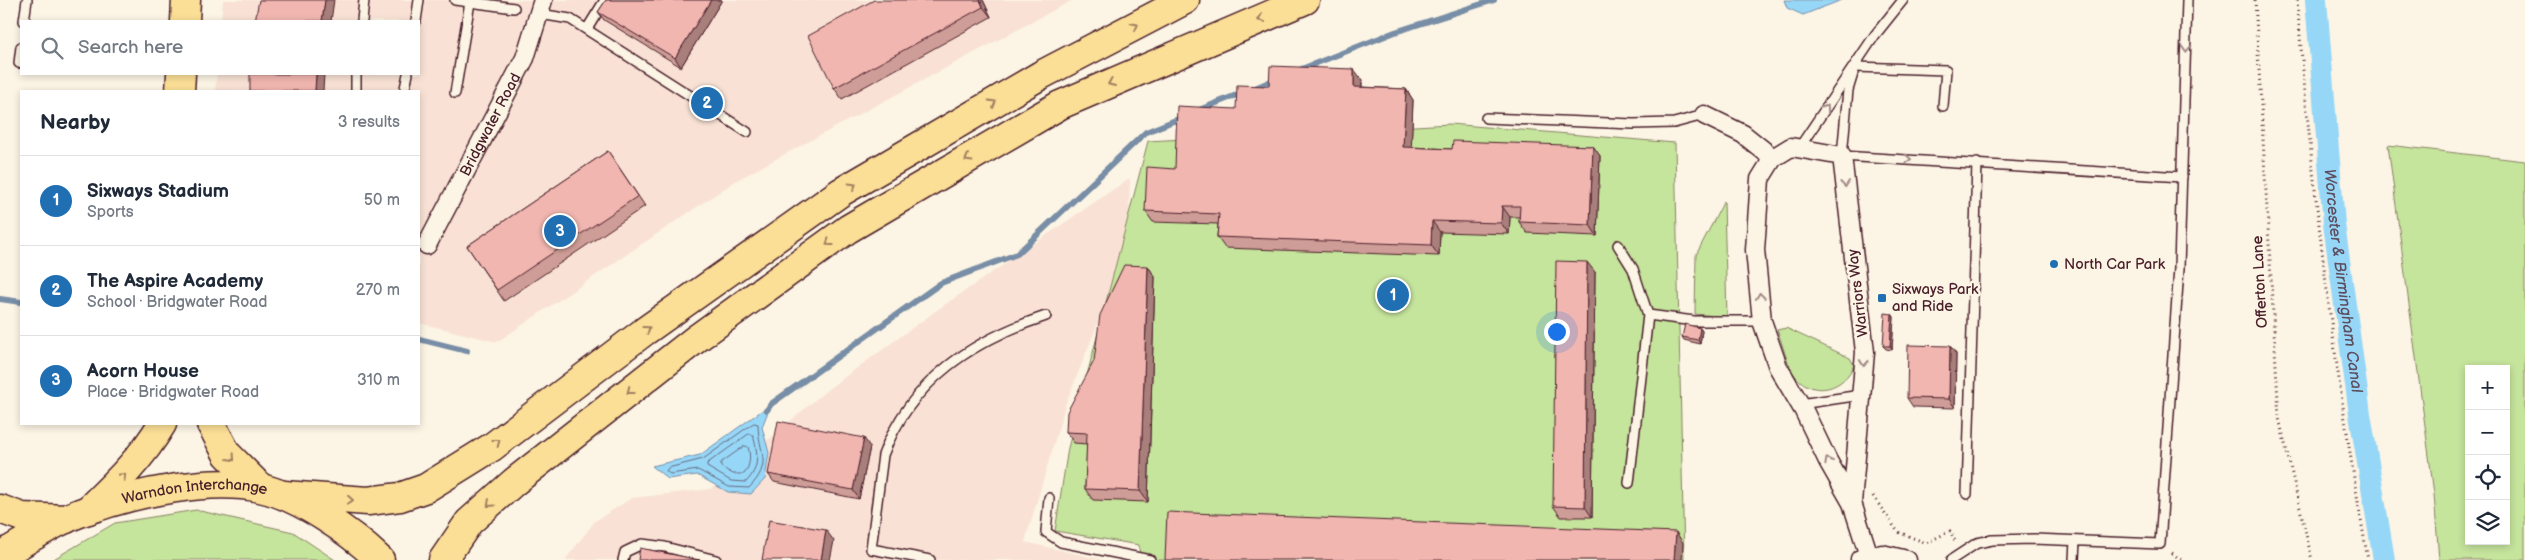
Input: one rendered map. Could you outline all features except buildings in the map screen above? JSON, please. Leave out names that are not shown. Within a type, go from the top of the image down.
[{"type":"main road","points":[[185,20],[186,0]]},
{"type":"main road","points":[[212,425],[227,454],[272,491],[368,501],[400,497],[426,488],[492,447],[644,331],[841,192],[1040,76],[1185,0]]},
{"type":"main road","points":[[443,560],[469,522],[514,482],[696,339],[848,230],[1060,105],[1305,0]]},
{"type":"main road","points":[[180,90],[182,75]]},
{"type":"main road","points":[[0,509],[22,517],[78,514],[140,458],[161,425]]},
{"type":"main road","name":"Warndon Interchange","points":[[0,556],[78,514],[160,491],[197,486],[231,485],[272,491],[322,517],[380,560]]},
{"type":"street","name":"Bridgwater Road","points":[[423,249],[525,58],[542,7]]},
{"type":"street","points":[[1704,115],[1743,134],[1773,158],[1791,146],[1842,156]]},
{"type":"street","name":"Warriors Way","points":[[1842,156],[1865,352],[1852,503],[1863,558]]},
{"type":"street","name":"Warriors Way","points":[[1773,158],[1760,179],[1755,250],[1762,321],[1778,367],[1800,404],[1828,461],[1852,503]]},
{"type":"street","points":[[1863,558],[1882,554],[1907,560]]},
{"type":"lane","points":[[24,20],[27,0]]},
{"type":"lane","points":[[362,20],[364,0]]},
{"type":"lane","points":[[416,20],[419,0]]},
{"type":"lane","points":[[455,0],[514,8]]},
{"type":"lane","points":[[587,29],[604,0]]},
{"type":"lane","points":[[1798,148],[1875,35],[1902,0]]},
{"type":"lane","points":[[1951,560],[1978,543],[1992,540],[2160,544],[2179,268],[2187,0]]},
{"type":"lane","points":[[455,94],[470,2]]},
{"type":"lane","points":[[542,7],[570,18],[747,132]]},
{"type":"lane","points":[[19,62],[20,54]]},
{"type":"lane","points":[[1855,66],[1946,70],[1942,106]]},
{"type":"lane","points":[[1855,66],[1848,90],[1842,156],[2182,177]]},
{"type":"lane","points":[[356,75],[356,90]]},
{"type":"lane","points":[[406,88],[408,75]]},
{"type":"lane","points":[[1486,118],[1633,124],[1674,123],[1704,115]]},
{"type":"lane","points":[[1967,494],[1977,164]]},
{"type":"lane","points":[[1618,245],[1633,269],[1648,315],[1629,482]]},
{"type":"lane","points":[[1648,315],[1694,321],[1762,321]]},
{"type":"lane","points":[[930,560],[870,549],[883,455],[901,417],[921,391],[945,368],[977,344],[1011,327],[1046,316]]},
{"type":"lane","points":[[1800,404],[1861,394]]},
{"type":"lane","points":[[1050,498],[1046,532],[1061,542],[1150,560]]},
{"type":"lane","points":[[2074,560],[2075,541]]},
{"type":"lane","points":[[623,560],[625,552],[642,544],[665,547],[716,560]]},
{"type":"path","name":"Offerton Lane","points":[[2255,0],[2279,418],[2312,560]]},
{"type":"path","points":[[2297,0],[2326,284],[2348,451],[2368,560]]},
{"type":"path","points":[[1872,494],[1898,532],[1926,543],[1950,531],[1962,552]]},
{"type":"shaded area","points":[[223,0],[1073,0],[737,180],[497,342],[420,323],[420,90],[215,90],[217,75],[420,75],[420,20],[221,20]]},
{"type":"shaded area","points":[[1130,178],[1128,248],[1065,406],[1025,542],[1104,560],[565,560],[595,521],[632,498],[710,489],[828,389],[937,310]]},
{"type":"green space","points":[[1450,124],[1675,143],[1684,560],[1140,560],[1139,545],[1055,531],[1068,448],[1148,141]]},
{"type":"green space","points":[[2388,145],[2525,161],[2525,560],[2439,560],[2434,494]]},
{"type":"green space","points":[[1724,201],[1727,317],[1695,314],[1696,255]]},
{"type":"green space","points":[[1786,328],[1850,358],[1854,365],[1849,373],[1836,385],[1828,388],[1820,389],[1804,383],[1796,377],[1790,368],[1777,330]]},
{"type":"green space","points":[[196,510],[293,532],[335,560],[52,560],[115,523]]},
{"type":"water","points":[[1784,0],[1842,0],[1803,15],[1787,8]]},
{"type":"water","points":[[771,404],[762,427],[769,453],[765,479],[751,494],[728,492],[697,475],[668,479],[652,466],[700,455]]},
{"type":"waterway","points":[[1299,70],[1395,32],[1494,0]]},
{"type":"waterway","name":"Worcester & Birmingham Canal","points":[[2316,0],[2334,224],[2360,414],[2384,560]]},
{"type":"waterway","points":[[1255,88],[1276,79]]},
{"type":"waterway","points":[[1199,110],[1244,92]]},
{"type":"waterway","points":[[767,410],[771,404],[941,283],[1017,254],[1146,132],[1183,117]]},
{"type":"waterway","points":[[0,299],[20,302]]},
{"type":"waterway","points":[[420,339],[467,351]]},
{"type":"place","name":"The Aspire Academy","points":[[707,103]]},
{"type":"place","name":"Acorn House","points":[[560,231]]},
{"type":"place","name":"North Car Park","points":[[2054,264]]},
{"type":"place","name":"Sixways Stadium","points":[[1393,295]]},
{"type":"place","name":"Sixways Park and Ride","points":[[1882,298]]}]
